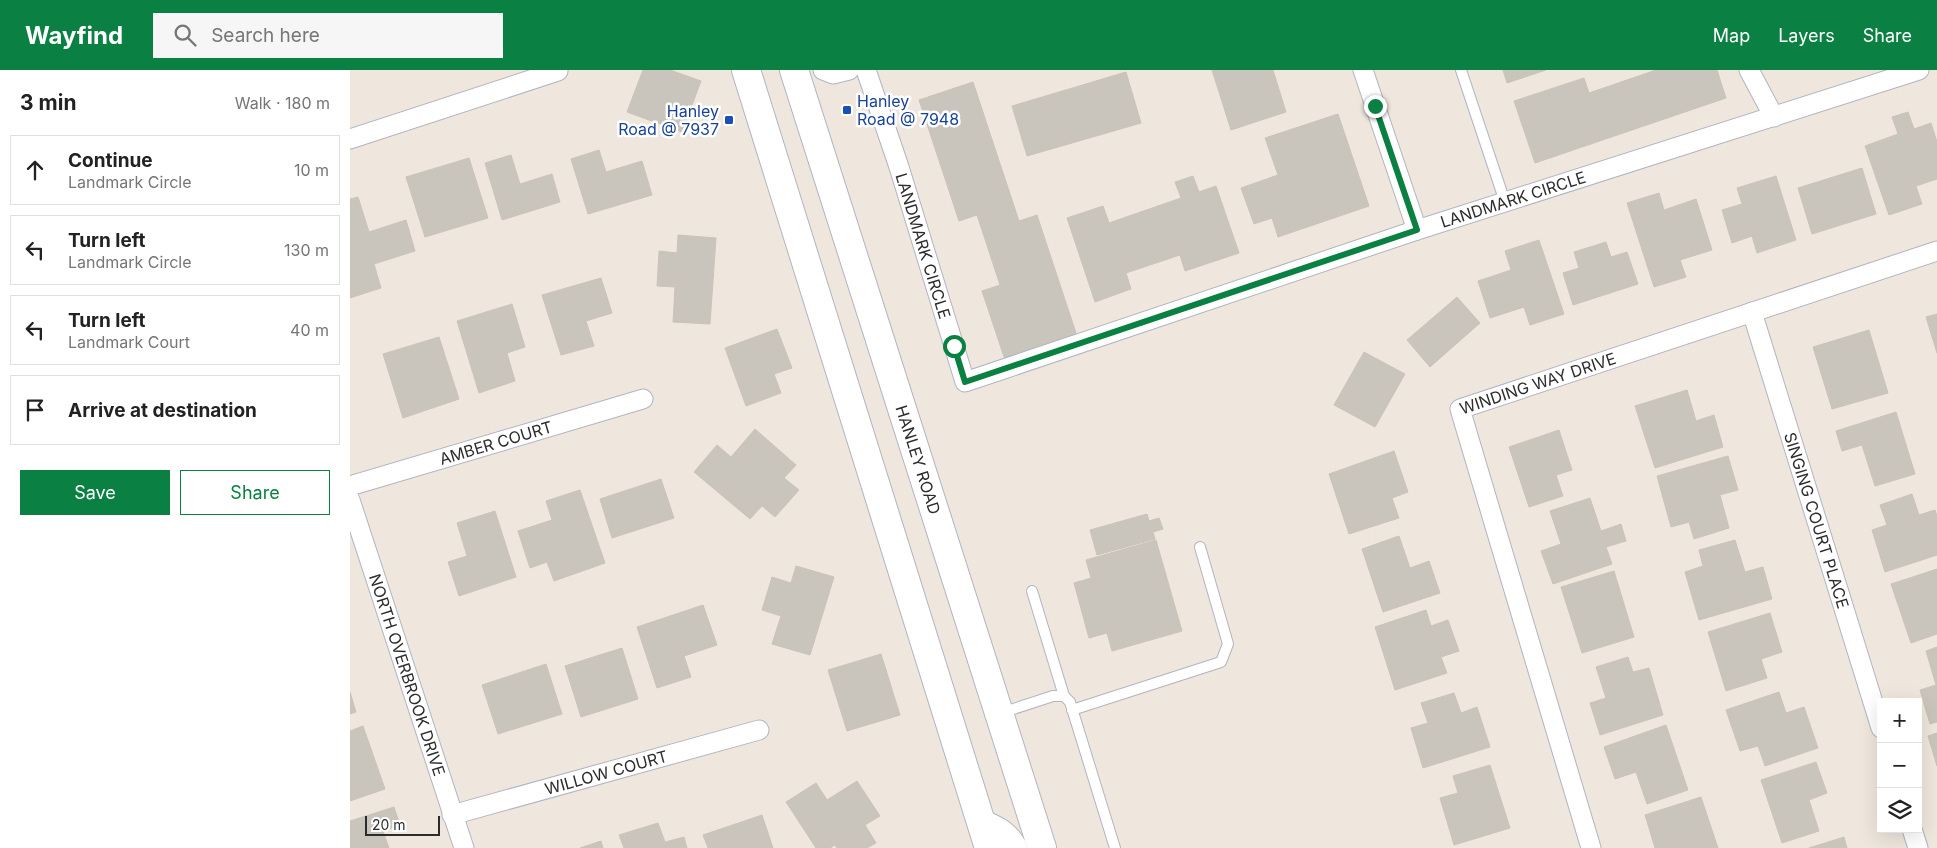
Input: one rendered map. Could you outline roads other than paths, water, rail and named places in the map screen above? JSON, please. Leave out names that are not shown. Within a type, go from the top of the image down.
[{"type":"main road","name":"HANLEY ROAD","points":[[794,70],[1042,848]]},
{"type":"main road","points":[[748,71],[986,836],[1000,832],[1007,838],[1013,848]]},
{"type":"street","points":[[823,70],[833,74],[850,70]]},
{"type":"street","name":"LANDMARK CIRCLE","points":[[866,70],[899,167],[965,382],[1417,230],[1919,70]]},
{"type":"street","points":[[1363,70],[1417,230]]},
{"type":"street","points":[[1749,70],[1774,117]]},
{"type":"street","points":[[350,139],[558,71]]},
{"type":"street","name":"WINDING WAY DRIVE","points":[[1590,848],[1460,409],[1937,251]]},
{"type":"street","name":"SINGING COURT PLACE","points":[[1752,312],[1877,715]]},
{"type":"street","name":"AMBER COURT","points":[[350,486],[643,399]]},
{"type":"street","name":"NORTH OVERBROOK DRIVE","points":[[350,500],[464,848]]},
{"type":"street","name":"WILLOW COURT","points":[[452,815],[759,730]]},
{"type":"street","points":[[1913,833],[1918,848]]},
{"type":"lane","points":[[1461,70],[1505,202]]},
{"type":"lane","points":[[1072,710],[1221,662],[1228,644],[1200,547]]},
{"type":"lane","points":[[1032,591],[1064,696],[1070,702],[1115,848]]},
{"type":"lane","points":[[1000,714],[1053,696],[1064,696]]},
{"type":"place","name":"Hanley Road @ 7948","points":[[847,110]]},
{"type":"place","name":"Hanley Road @ 7937","points":[[729,120]]}]
